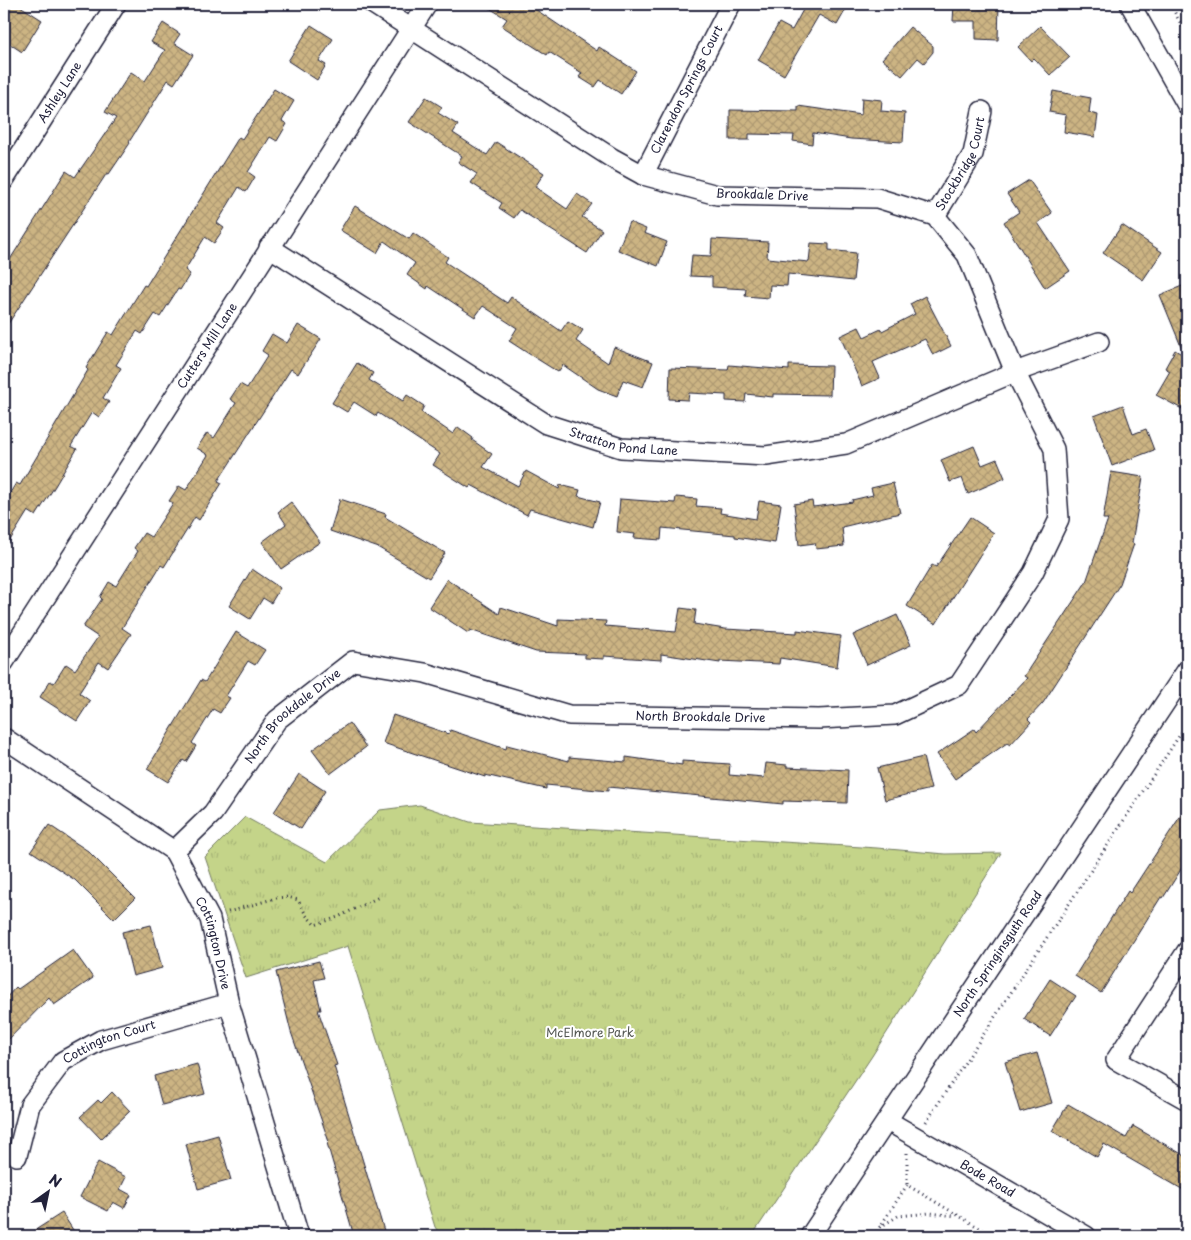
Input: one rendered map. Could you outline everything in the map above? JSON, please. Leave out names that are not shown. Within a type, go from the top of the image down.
[{"type":"street","name":"Ashley Lane","points":[[4,180],[116,4]]},
{"type":"street","name":"Brookdale Drive","points":[[373,4],[612,158],[643,175],[717,196],[877,198],[935,216]]},
{"type":"street","name":"Cutters Mill Lane","points":[[4,662],[269,247],[427,4]]},
{"type":"street","name":"Clarendon Springs Court","points":[[643,175],[731,4]]},
{"type":"street","points":[[1130,4],[1187,104]]},
{"type":"street","name":"Stockbridge Court","points":[[935,216],[973,154],[982,111]]},
{"type":"street","points":[[935,216],[967,255],[1015,372]]},
{"type":"street","name":"Stratton Pond Lane","points":[[269,247],[546,424],[621,448],[766,456],[846,444],[1015,372],[1099,342]]},
{"type":"street","name":"North Brookdale Drive","points":[[174,851],[213,813],[276,720],[353,662],[425,673],[569,715],[819,719],[895,715],[959,685],[1033,573],[1059,519],[1054,449],[1015,372]]},
{"type":"street","name":"North Springinsguth Road","points":[[810,1236],[1187,671]]},
{"type":"street","name":"Cottington Drive","points":[[4,738],[174,851],[210,919],[229,1003],[299,1236]]},
{"type":"street","points":[[1187,951],[1116,1060],[1187,1100]]},
{"type":"street","name":"Cottington Court","points":[[17,1156],[30,1105],[63,1061],[101,1040],[229,1003]]},
{"type":"street","name":"Bode Road","points":[[888,1121],[1086,1236]]},
{"type":"path","points":[[1170,4],[1187,35]]},
{"type":"path","points":[[938,1104],[1187,724]]},
{"type":"path","points":[[228,912],[288,897],[298,900],[306,915],[315,925],[338,917],[379,897]]},
{"type":"path","points":[[874,1236],[907,1185],[906,1152]]},
{"type":"path","points":[[907,1185],[958,1217],[993,1236]]},
{"type":"path","points":[[880,1227],[898,1216],[930,1213],[958,1217]]},
{"type":"green space","name":"McElmore Park","points":[[420,805],[470,822],[945,854],[1001,853],[872,1056],[752,1236],[441,1236],[435,1227],[348,946],[246,978],[205,857],[245,817],[327,862],[380,810]]},
{"type":"building","points":[[4,4],[17,4],[42,20],[22,52],[4,40]]},
{"type":"building","points":[[483,4],[538,4],[535,9],[597,51],[599,47],[636,71],[621,94],[600,80],[595,87],[579,77],[582,73],[549,52],[547,55],[502,26],[507,19]]},
{"type":"building","points":[[797,4],[849,4],[837,25],[819,15],[784,75],[758,60],[779,23],[792,30],[804,8]]},
{"type":"building","points":[[954,4],[999,4],[998,40],[976,39],[976,21],[953,21]]},
{"type":"building","points":[[163,23],[180,34],[174,43],[193,55],[174,84],[168,80],[130,143],[109,174],[107,173],[4,330],[4,269],[66,171],[75,177],[116,118],[105,112],[131,72],[145,81],[165,50],[151,42]]},
{"type":"building","points":[[311,25],[333,39],[319,61],[326,65],[317,80],[288,61]]},
{"type":"building","points":[[1040,26],[1070,57],[1050,75],[1034,58],[1031,61],[1018,47]]},
{"type":"building","points":[[910,27],[933,46],[933,52],[924,63],[918,58],[902,76],[882,59]]},
{"type":"building","points":[[274,89],[294,101],[282,121],[287,124],[277,141],[270,137],[248,172],[255,177],[246,192],[239,187],[217,223],[224,228],[214,243],[205,237],[185,270],[190,274],[180,290],[178,289],[160,317],[155,314],[142,334],[137,331],[116,365],[121,368],[103,398],[109,402],[99,417],[92,412],[71,446],[77,449],[36,516],[28,511],[4,550],[4,503],[16,483],[20,485],[88,370],[86,368],[108,332],[113,335],[144,285],[146,286],[239,137],[242,139]]},
{"type":"building","points":[[1053,91],[1091,98],[1089,113],[1098,115],[1095,137],[1064,132],[1066,115],[1049,112]]},
{"type":"building","points":[[426,97],[442,107],[438,113],[458,125],[453,133],[487,155],[496,142],[544,173],[535,187],[567,209],[577,194],[592,204],[582,217],[602,230],[587,253],[520,210],[514,218],[499,208],[502,203],[471,183],[477,174],[458,162],[462,156],[409,122]]},
{"type":"building","points":[[862,98],[882,100],[881,111],[905,113],[903,142],[851,139],[813,133],[812,144],[793,141],[794,135],[749,134],[749,140],[730,140],[730,110],[798,111],[798,106],[861,115]]},
{"type":"building","points":[[1029,180],[1052,213],[1038,223],[1070,271],[1045,288],[1004,222],[1019,212],[1007,194]]},
{"type":"building","points":[[355,206],[409,239],[413,233],[448,257],[445,262],[507,303],[511,297],[561,331],[568,321],[583,330],[576,341],[608,363],[614,347],[653,362],[643,387],[623,380],[617,396],[598,389],[563,365],[558,372],[526,352],[509,341],[517,328],[483,306],[475,317],[428,286],[427,289],[407,275],[415,263],[384,241],[377,253],[340,230]]},
{"type":"building","points":[[629,222],[646,229],[644,233],[667,242],[658,266],[618,250]]},
{"type":"building","points":[[1122,225],[1162,252],[1143,280],[1103,253]]},
{"type":"building","points":[[712,239],[768,242],[767,258],[809,262],[811,243],[829,244],[829,250],[856,253],[853,281],[788,274],[787,286],[770,285],[769,298],[745,296],[746,289],[712,287],[712,277],[690,276],[692,255],[711,256]]},
{"type":"building","points":[[1187,284],[1187,399],[1182,409],[1156,395],[1170,371],[1165,368],[1175,350],[1185,356],[1160,295]]},
{"type":"building","points":[[925,296],[951,346],[933,355],[925,339],[873,362],[880,378],[862,386],[840,336],[859,327],[864,337],[881,329],[882,331],[915,314],[910,304]]},
{"type":"building","points":[[298,325],[321,339],[298,374],[291,369],[218,481],[222,483],[199,520],[195,517],[164,567],[161,565],[122,628],[131,634],[108,668],[99,662],[79,693],[90,701],[77,721],[40,697],[50,681],[54,683],[66,664],[75,670],[98,637],[83,627],[102,599],[100,597],[109,582],[116,586],[138,551],[134,548],[144,533],[151,537],[173,503],[169,501],[179,486],[186,490],[208,455],[197,448],[207,433],[214,438],[236,403],[230,399],[240,384],[247,388],[268,355],[262,351],[272,334],[287,343]]},
{"type":"building","points":[[357,363],[373,373],[369,380],[403,401],[407,395],[424,406],[421,412],[453,434],[458,427],[473,438],[472,440],[492,454],[483,467],[518,486],[526,471],[559,489],[560,485],[580,490],[578,496],[600,502],[593,527],[530,509],[527,515],[471,485],[469,488],[433,465],[440,454],[378,413],[376,416],[354,402],[347,412],[332,403]]},
{"type":"building","points":[[729,365],[789,370],[789,365],[831,366],[830,395],[773,394],[773,397],[746,394],[745,402],[726,401],[726,395],[689,393],[688,400],[669,399],[670,368],[728,370]]},
{"type":"building","points":[[1123,405],[1133,434],[1146,429],[1154,450],[1112,466],[1094,416]]},
{"type":"building","points":[[974,446],[982,465],[997,459],[1005,478],[968,494],[962,478],[950,482],[941,460]]},
{"type":"building","points":[[1111,472],[1143,477],[1132,543],[1134,544],[1120,584],[1043,703],[1028,719],[1031,722],[1010,745],[1007,743],[955,779],[937,754],[974,729],[976,732],[1027,678],[1024,676],[1086,582],[1108,519],[1103,519]]},
{"type":"building","points":[[893,483],[900,513],[842,527],[844,546],[816,549],[815,543],[799,545],[794,504],[812,501],[813,507],[853,502],[852,500],[873,495],[871,488]]},
{"type":"building","points":[[676,497],[697,499],[696,506],[721,508],[720,513],[756,519],[759,501],[781,504],[775,543],[735,537],[735,535],[662,528],[661,540],[634,538],[635,534],[617,532],[620,499],[675,503]]},
{"type":"building","points":[[340,499],[386,514],[385,517],[445,553],[429,578],[379,548],[330,531]]},
{"type":"building","points":[[291,502],[320,542],[281,569],[262,542],[286,524],[278,512]]},
{"type":"building","points":[[970,517],[994,533],[936,624],[907,606],[932,565],[936,567]]},
{"type":"building","points":[[252,569],[280,588],[271,603],[263,598],[250,619],[229,606]]},
{"type":"building","points":[[447,579],[499,614],[501,607],[558,626],[558,619],[606,621],[605,626],[676,632],[680,608],[696,610],[694,624],[725,629],[797,633],[797,630],[841,636],[837,667],[780,658],[779,664],[720,661],[720,663],[661,654],[661,660],[604,656],[604,659],[585,658],[585,654],[536,652],[470,630],[468,633],[429,607]]},
{"type":"building","points":[[897,615],[911,645],[867,665],[853,635]]},
{"type":"building","points":[[236,632],[265,650],[255,665],[248,661],[226,696],[230,698],[220,713],[213,709],[192,743],[196,746],[186,762],[183,760],[168,782],[147,769],[201,680],[205,682]]},
{"type":"building","points":[[393,715],[449,734],[450,730],[506,749],[507,745],[569,761],[569,757],[626,762],[626,757],[682,765],[682,761],[730,764],[729,775],[764,778],[766,763],[787,765],[787,767],[848,770],[847,803],[783,801],[783,804],[608,787],[608,791],[546,785],[546,789],[485,775],[485,777],[383,743]]},
{"type":"building","points":[[349,723],[366,747],[330,774],[312,750]]},
{"type":"building","points":[[923,757],[931,789],[885,800],[877,768]]},
{"type":"building","points":[[299,774],[325,791],[301,829],[274,812]]},
{"type":"building","points":[[1187,806],[1187,860],[1163,898],[1161,897],[1101,993],[1075,976],[1128,891],[1130,893]]},
{"type":"building","points":[[49,825],[88,851],[135,898],[114,919],[75,880],[31,851]]},
{"type":"building","points":[[151,925],[162,968],[133,976],[122,932]]},
{"type":"building","points":[[73,950],[93,978],[54,1005],[49,998],[4,1044],[4,1000],[16,987],[18,989]]},
{"type":"building","points":[[319,961],[324,978],[314,980],[321,1010],[318,1010],[337,1065],[334,1066],[385,1234],[378,1236],[354,1236],[327,1143],[329,1142],[291,1032],[276,972]]},
{"type":"building","points":[[1050,979],[1076,996],[1050,1036],[1024,1019]]},
{"type":"building","points":[[1037,1053],[1052,1103],[1020,1112],[1005,1062]]},
{"type":"building","points":[[197,1064],[205,1094],[162,1105],[154,1076]]},
{"type":"building","points":[[112,1092],[130,1111],[101,1139],[80,1117],[98,1100],[101,1103]]},
{"type":"building","points":[[1068,1104],[1126,1138],[1133,1126],[1187,1157],[1187,1192],[1104,1144],[1097,1157],[1052,1131]]},
{"type":"building","points":[[218,1135],[231,1180],[198,1189],[186,1144]]},
{"type":"building","points":[[98,1162],[126,1177],[120,1189],[131,1195],[124,1208],[113,1202],[108,1211],[80,1197]]},
{"type":"building","points":[[62,1213],[77,1236],[26,1236]]}]
